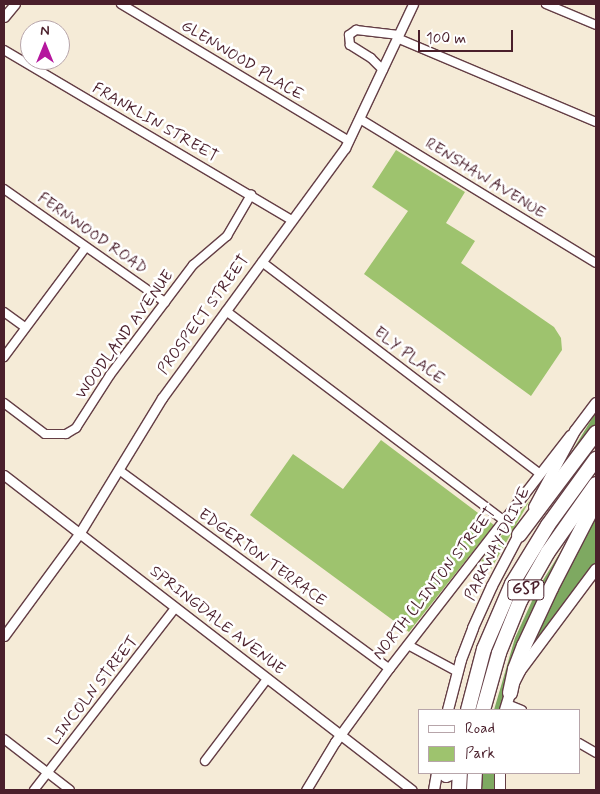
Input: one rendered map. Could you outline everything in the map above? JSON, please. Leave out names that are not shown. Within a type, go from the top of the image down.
[{"type":"highway","points":[[519,535],[596,433]]},
{"type":"highway","name":"GSP","points":[[468,709],[484,649],[510,590],[548,525],[596,459]]},
{"type":"highway","name":"GSP","points":[[483,709],[495,664],[516,611],[551,547],[596,484]]},
{"type":"highway","points":[[507,703],[515,669],[524,646],[596,500]]},
{"type":"highway","points":[[449,774],[459,790]]},
{"type":"highway","points":[[474,790],[475,774]]},
{"type":"main road","name":"NORTH CLINTON STREET","points":[[579,425],[596,403]]},
{"type":"main road","name":"PARKWAY DRIVE","points":[[448,709],[458,672],[487,596],[579,425]]},
{"type":"main road","points":[[507,703],[517,676],[530,656],[596,569]]},
{"type":"main road","points":[[434,790],[449,774]]},
{"type":"main road","points":[[500,774],[500,790]]},
{"type":"street","points":[[4,17],[15,4]]},
{"type":"street","name":"GLENWOOD PLACE","points":[[121,4],[349,141]]},
{"type":"street","name":"PROSPECT STREET","points":[[4,636],[79,534],[162,398],[349,141],[413,4]]},
{"type":"street","points":[[546,4],[596,24]]},
{"type":"street","points":[[382,70],[371,58],[350,46],[348,35],[356,30],[398,37],[596,122]]},
{"type":"street","name":"FRANKLIN STREET","points":[[4,50],[292,220]]},
{"type":"street","name":"RENSHAW AVENUE","points":[[360,119],[596,263]]},
{"type":"street","name":"FERNWOOD ROAD","points":[[4,189],[165,302]]},
{"type":"street","name":"WOODLAND AVENUE","points":[[4,403],[45,434],[66,434],[76,428],[110,375],[193,265],[227,236],[251,195]]},
{"type":"street","points":[[4,357],[86,247]]},
{"type":"street","name":"ELY PLACE","points":[[262,262],[539,473]]},
{"type":"street","points":[[4,312],[25,327]]},
{"type":"street","points":[[226,312],[504,520]]},
{"type":"street","name":"NORTH CLINTON STREET","points":[[306,790],[340,735],[389,668],[539,473],[579,425]]},
{"type":"street","name":"EDGERTON TERRACE","points":[[118,470],[389,668]]},
{"type":"street","name":"SPRINGDALE AVENUE","points":[[4,475],[412,790]]},
{"type":"street","name":"LINCOLN STREET","points":[[34,790],[175,608]]},
{"type":"street","points":[[408,644],[458,672]]},
{"type":"street","points":[[204,762],[267,679]]},
{"type":"street","points":[[507,703],[520,709]]},
{"type":"street","points":[[4,739],[70,790]]},
{"type":"street","points":[[580,744],[596,753]]},
{"type":"green space","points":[[396,150],[465,192],[446,223],[475,241],[461,263],[554,327],[561,338],[562,350],[531,396],[364,274],[408,211],[372,187]]},
{"type":"green space","points":[[596,412],[596,424],[549,489]]},
{"type":"green space","points":[[381,440],[494,525],[409,632],[250,515],[293,454],[343,489]]},
{"type":"green space","points":[[530,500],[491,569],[481,561]]},
{"type":"green space","points":[[596,512],[596,563],[538,638],[532,636]]},
{"type":"green space","points":[[579,522],[501,709],[494,709],[515,638],[537,590]]},
{"type":"green space","points":[[482,774],[495,774],[495,790],[480,790]]}]
